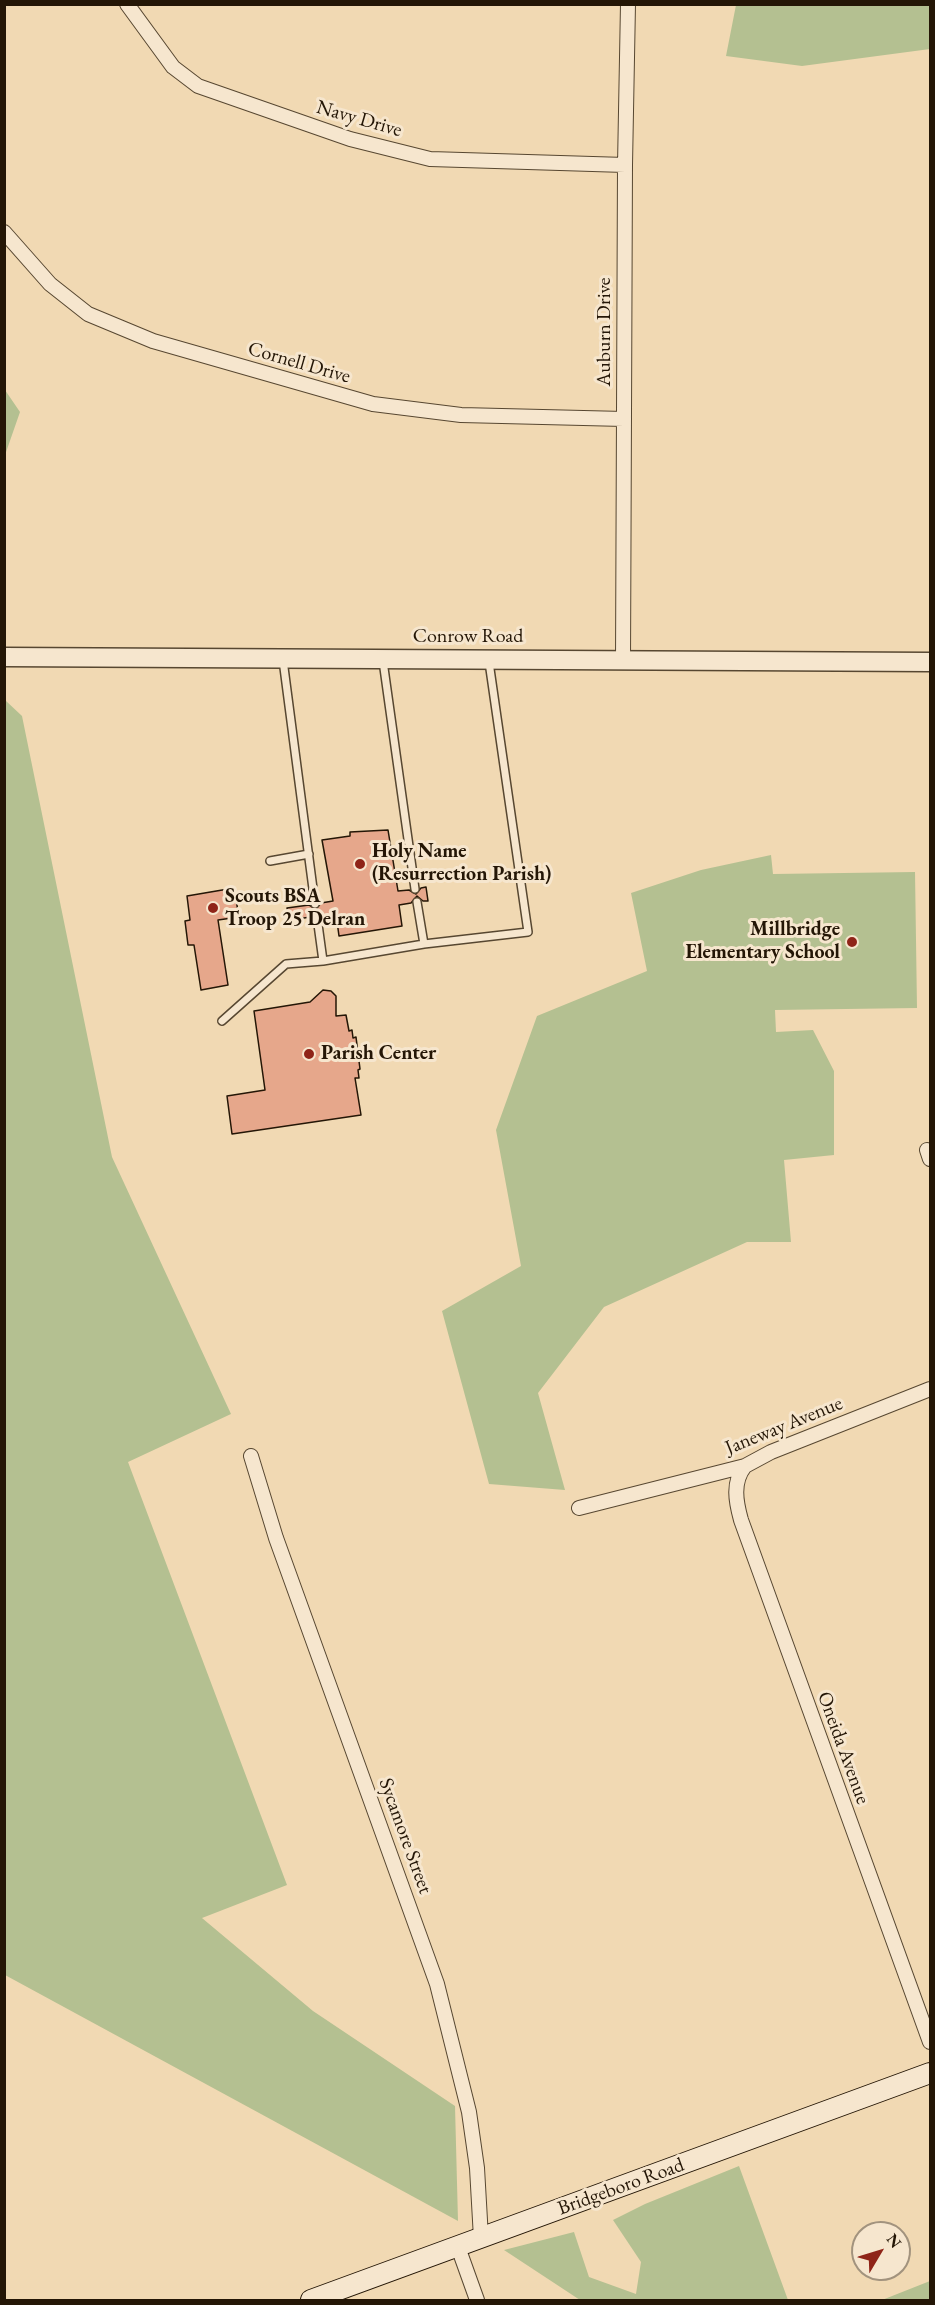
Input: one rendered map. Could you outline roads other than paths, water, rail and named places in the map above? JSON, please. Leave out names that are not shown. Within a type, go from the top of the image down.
[{"type":"main road","name":"Bridgeboro Road","points":[[311,2301],[930,2073]]},
{"type":"street","name":"Navy Drive","points":[[126,4],[173,67],[198,87],[350,139],[430,159],[625,165]]},
{"type":"street","name":"Auburn Drive","points":[[623,660],[628,4]]},
{"type":"street","name":"Cornell Drive","points":[[4,232],[50,284],[88,314],[153,341],[373,404],[461,415],[624,419]]},
{"type":"street","name":"Conrow Road","points":[[4,657],[930,662]]},
{"type":"street","name":"Janeway Avenue","points":[[579,1508],[745,1466],[771,1452],[930,1389]]},
{"type":"street","name":"Sycamore Street","points":[[250,1456],[276,1538],[437,1984],[469,2112],[477,2168],[481,2238]]},
{"type":"street","name":"Oneida Avenue","points":[[745,1466],[737,1482],[736,1504],[741,1520],[930,2042]]},
{"type":"street","points":[[458,2247],[477,2301]]},
{"type":"lane","points":[[283,658],[315,904]]},
{"type":"lane","points":[[382,659],[415,889]]},
{"type":"lane","points":[[222,1021],[286,964],[323,961],[424,944],[528,932],[488,659]]},
{"type":"lane","points":[[270,861],[309,854]]},
{"type":"lane","points":[[417,902],[424,944]]},
{"type":"lane","points":[[317,917],[323,961]]},
{"type":"place","name":"Holy Name (Resurrection Parish)","points":[[360,864]]},
{"type":"place","name":"Scouts BSA Troop 25 Delran","points":[[213,908]]},
{"type":"place","name":"Millbridge Elementary School","points":[[852,942]]},
{"type":"place","name":"Parish Center","points":[[309,1054]]}]
